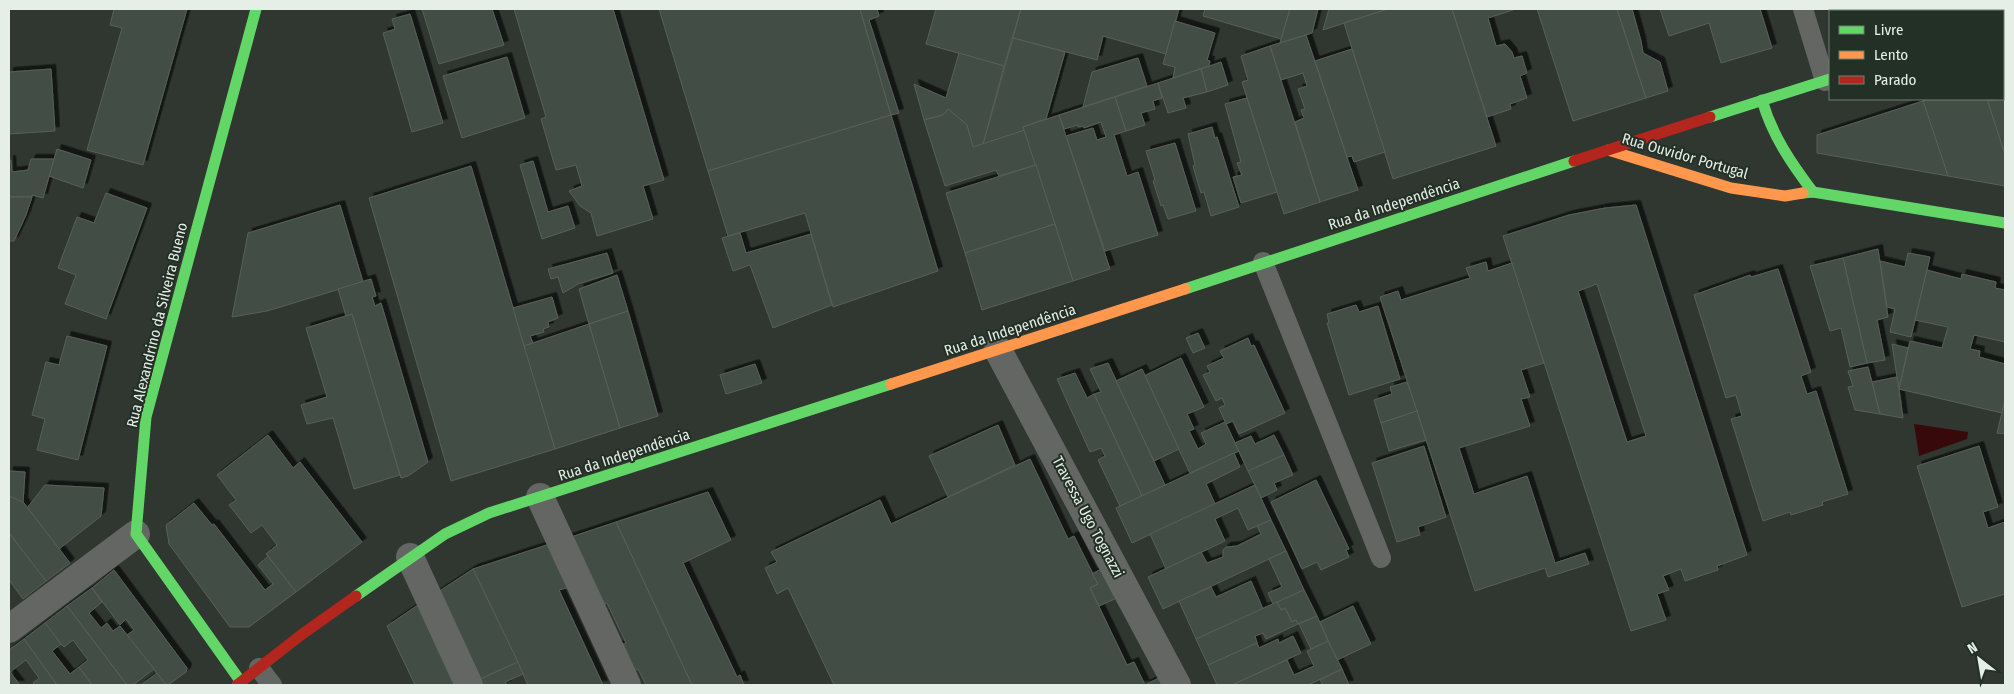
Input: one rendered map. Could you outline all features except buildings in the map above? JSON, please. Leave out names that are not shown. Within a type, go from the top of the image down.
[{"type":"main road","name":"Rua Alexandrino da Silveira Bueno","points":[[136,534],[146,417],[256,9]]},
{"type":"main road","name":"Rua da Independência","points":[[239,684],[410,557],[445,534],[489,513],[998,350],[1828,80]]},
{"type":"main road","points":[[1762,100],[1766,117],[1780,146],[1791,165],[1813,192]]},
{"type":"main road","name":"Rua Ouvidor Portugal","points":[[1608,150],[1731,188],[1785,196],[1813,192],[2005,223]]},
{"type":"main road","points":[[136,534],[239,684]]},
{"type":"street","name":"Travessa Ugo Tognazzi","points":[[998,350],[1177,685]]},
{"type":"street","points":[[540,497],[627,685]]},
{"type":"street","points":[[9,629],[136,534]]},
{"type":"street","points":[[410,557],[469,685]]},
{"type":"lane","points":[[1803,9],[1828,80]]},
{"type":"lane","points":[[1264,262],[1381,558]]},
{"type":"lane","points":[[259,668],[272,685]]},
{"type":"shaded area","points":[[1914,424],[1968,432],[1967,439],[1919,456]]},
{"type":"traffic: fast","points":[[241,682],[136,534],[146,417],[256,9]]},
{"type":"traffic: fast","points":[[1710,117],[1829,79]]},
{"type":"traffic: fast","points":[[1762,100],[1771,125],[1783,148],[1813,192]]},
{"type":"traffic: fast","points":[[1185,289],[1574,161]]},
{"type":"traffic: fast","points":[[1803,193],[1813,192],[2005,223]]},
{"type":"traffic: fast","points":[[356,596],[445,534],[489,513],[891,384]]},
{"type":"traffic: slow","points":[[1608,150],[1731,188],[1785,196],[1803,193]]},
{"type":"traffic: slow","points":[[891,384],[1185,289]]},
{"type":"traffic: jam","points":[[1574,161],[1710,117]]},
{"type":"traffic: jam","points":[[237,685],[301,635],[356,596]]}]
